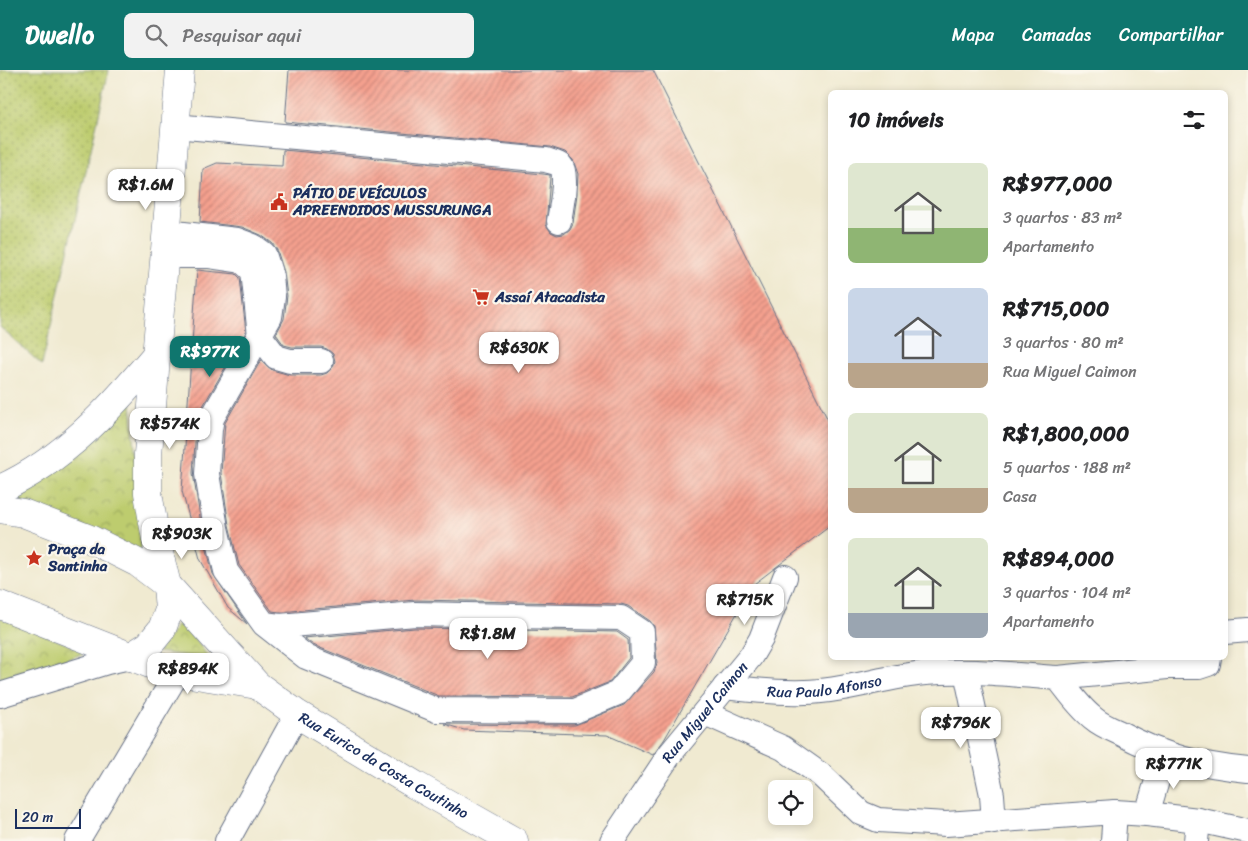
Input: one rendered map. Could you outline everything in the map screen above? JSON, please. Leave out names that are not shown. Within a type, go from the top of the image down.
[{"type":"main road","points":[[0,605],[130,657],[149,645],[162,629],[169,610],[167,585],[157,545],[148,493],[148,454],[180,70]]},
{"type":"main road","points":[[0,489],[49,462],[85,433],[115,403],[155,356]]},
{"type":"main road","name":"Rua Eurico da Costa Coutinho","points":[[0,509],[23,513],[90,539],[138,563],[167,585],[257,685],[297,714],[414,785],[514,841]]},
{"type":"main road","name":"Rua Eurico da Costa Coutinho","points":[[130,657],[178,672],[257,685]]},
{"type":"street","points":[[175,126],[546,160],[557,163],[565,174],[559,221]]},
{"type":"street","points":[[165,244],[237,240],[253,246],[264,254],[271,276],[273,297],[270,316],[212,418],[207,474],[216,528],[226,571],[264,624],[306,657],[436,710],[575,711],[618,693],[643,663],[642,632],[621,618],[415,614],[280,626],[264,624]]},
{"type":"street","points":[[260,336],[276,357],[290,361],[321,361]]},
{"type":"street","name":"Rua Miguel Caimon","points":[[612,841],[670,754],[751,656],[761,639],[785,577]]},
{"type":"street","points":[[1228,632],[1248,630]]},
{"type":"street","name":"Rua Eurico da Costa Coutinho","points":[[0,695],[107,662],[130,657]]},
{"type":"street","name":"Rua Paulo Afonso","points":[[725,687],[805,692],[853,686],[917,674],[966,672],[1058,678],[1167,667],[1199,667],[1208,664],[1209,660]]},
{"type":"street","points":[[77,841],[178,672]]},
{"type":"street","points":[[966,672],[992,795],[994,822]]},
{"type":"street","points":[[1058,678],[1073,698],[1094,720],[1144,746],[1165,754],[1226,768],[1248,770]]},
{"type":"street","points":[[704,713],[783,748],[821,775],[861,813],[878,820],[946,824],[1115,812],[1146,814],[1197,831],[1248,831]]},
{"type":"street","points":[[227,841],[297,714]]},
{"type":"street","points":[[1146,814],[1165,754]]},
{"type":"street","points":[[1113,841],[1115,812]]},
{"type":"green space","points":[[0,70],[109,70],[42,365],[0,327]]},
{"type":"green space","points":[[131,402],[144,553],[15,499]]},
{"type":"green space","points":[[0,617],[87,652],[0,684]]},
{"type":"green space","points":[[181,620],[210,659],[158,652]]},
{"type":"building","name":"Assaí Atacadista","points":[[289,70],[653,70],[828,420],[828,528],[754,584],[664,740],[653,755],[607,735],[464,730],[444,724],[575,725],[624,705],[654,672],[657,663],[654,626],[650,621],[628,606],[621,604],[415,600],[280,612],[272,611],[239,565],[229,525],[221,473],[225,423],[261,360],[272,370],[290,375],[321,375],[327,373],[333,367],[335,361],[333,354],[327,349],[284,345],[276,334],[284,319],[287,296],[284,272],[277,250],[272,243],[261,235],[242,227],[200,222],[203,169],[217,163],[282,166],[283,150],[550,175],[546,225],[551,232],[557,235],[564,234],[573,223],[577,194],[578,174],[573,160],[565,152],[550,147],[285,122]]},
{"type":"building","points":[[197,270],[236,274],[240,278],[246,332],[200,411],[196,428],[193,473],[202,530],[213,574],[247,624],[228,608],[200,559],[182,491]]},
{"type":"building","points":[[415,628],[617,632],[628,640],[629,658],[610,682],[572,697],[439,696],[313,645],[304,638]]},
{"type":"place","name":"PÁTIO DE VEÍCULOS APREENDIDOS MUSSURUNGA","points":[[279,202]]},
{"type":"place","name":"Assaí Atacadista","points":[[481,297]]},
{"type":"place","name":"Praça da Santinha","points":[[34,558]]}]
